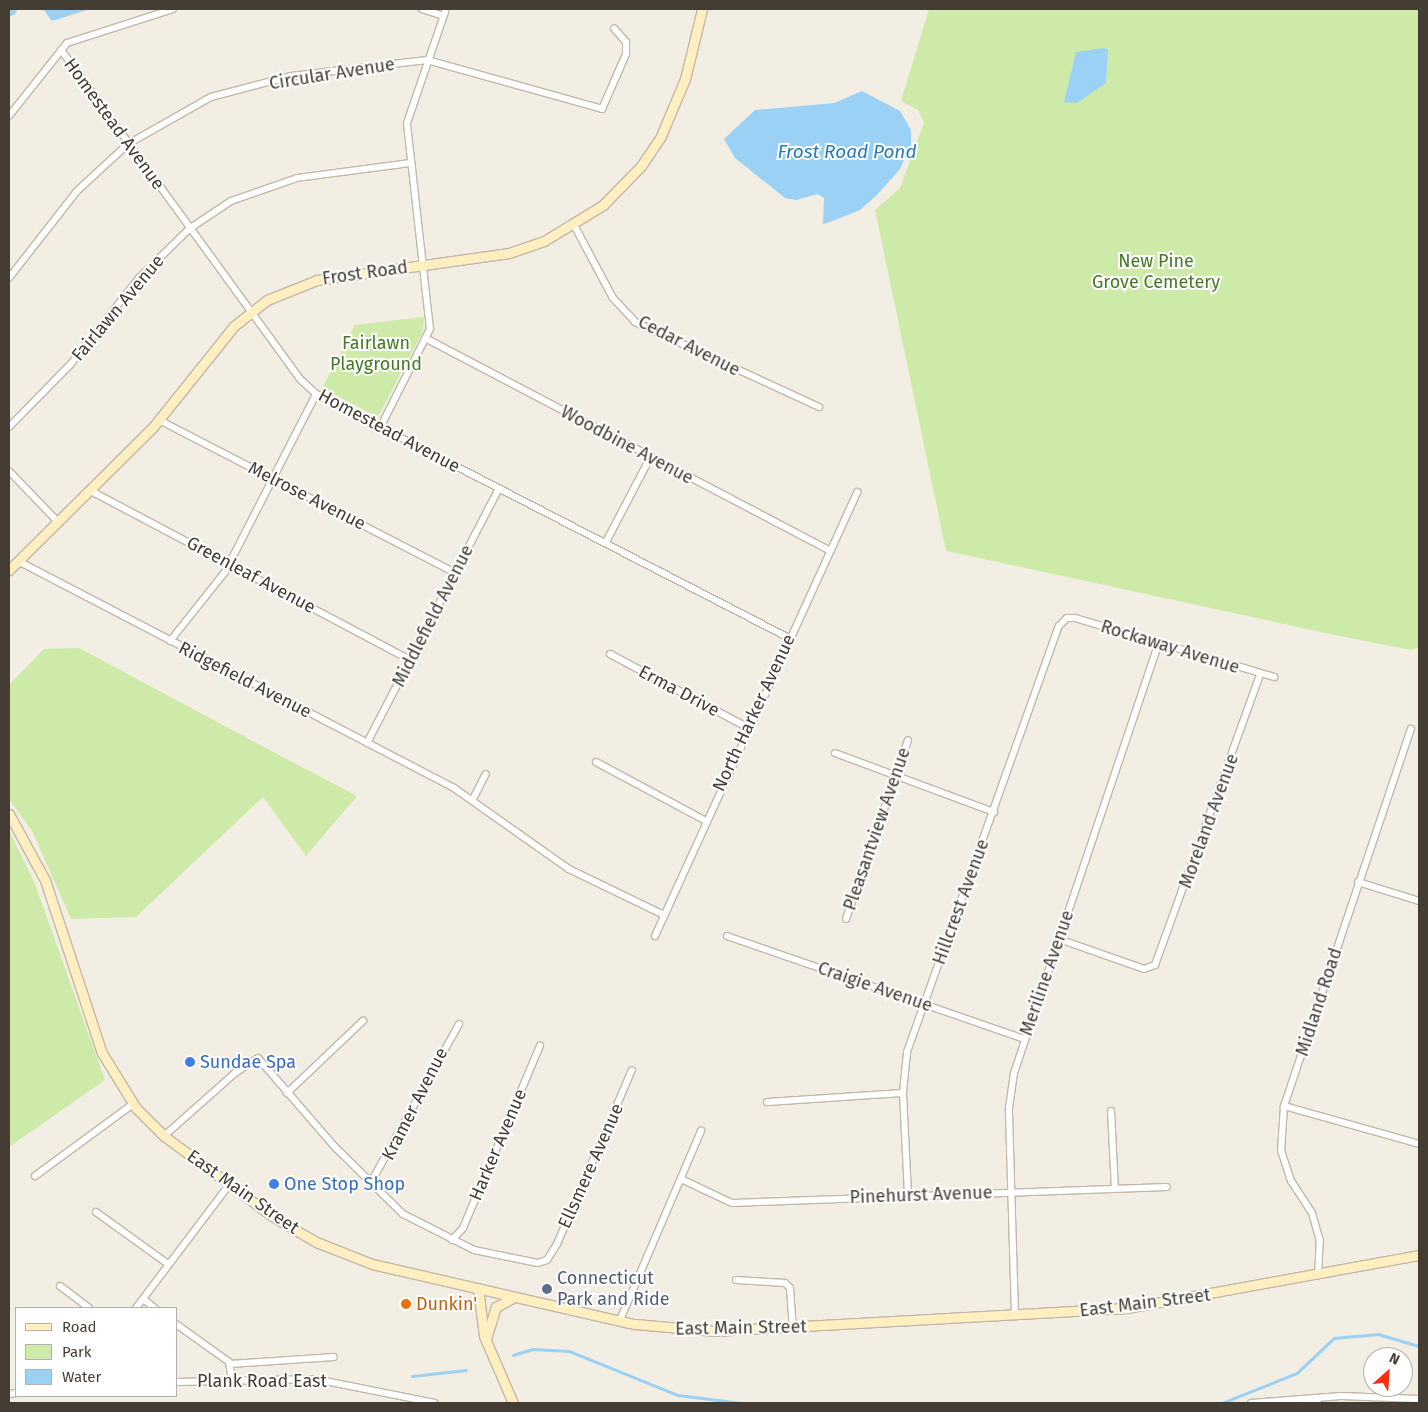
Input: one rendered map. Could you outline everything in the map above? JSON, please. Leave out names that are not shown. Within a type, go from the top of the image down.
[{"type":"main road","name":"Frost Road","points":[[9,570],[91,491],[159,420],[250,311],[306,282],[509,253],[574,225],[622,187],[658,142],[678,100],[702,9]]},
{"type":"main road","name":"East Main Street","points":[[9,814],[42,872],[100,1048],[133,1104],[164,1136],[229,1185],[292,1229],[342,1253],[516,1297],[620,1320],[688,1330],[1015,1316],[1141,1307],[1419,1256]]},
{"type":"main road","points":[[478,1288],[485,1342],[514,1403]]},
{"type":"main road","points":[[485,1342],[496,1307],[516,1297]]},
{"type":"street","points":[[9,116],[61,50],[76,37],[173,9]]},
{"type":"street","points":[[422,9],[443,16]]},
{"type":"street","points":[[381,426],[427,339],[430,302],[411,163],[410,108],[446,9]]},
{"type":"street","name":"Circular Avenue","points":[[9,278],[77,191],[128,144],[211,97],[291,76],[427,60],[602,109],[626,54],[626,42],[614,28]]},
{"type":"street","name":"Homestead Avenue","points":[[61,50],[189,229],[250,311],[316,394],[789,638]]},
{"type":"street","name":"Fairlawn Avenue","points":[[9,427],[70,365],[140,278],[189,229],[231,201],[297,178],[411,163]]},
{"type":"street","name":"Cedar Avenue","points":[[574,225],[613,298],[635,322],[819,407]]},
{"type":"street","name":"Woodbine Avenue","points":[[427,339],[650,458],[829,550]]},
{"type":"street","points":[[170,641],[206,601],[230,563],[316,394]]},
{"type":"street","name":"Melrose Avenue","points":[[159,420],[455,573]]},
{"type":"street","points":[[606,542],[650,458]]},
{"type":"street","points":[[9,471],[58,522]]},
{"type":"street","name":"Middlefield Avenue","points":[[367,743],[499,488]]},
{"type":"street","name":"Greenleaf Avenue","points":[[91,491],[410,660]]},
{"type":"street","name":"North Harker Avenue","points":[[655,936],[704,820],[857,492]]},
{"type":"street","name":"Ridgefield Avenue","points":[[18,561],[473,799],[576,873],[664,915]]},
{"type":"street","name":"Rockaway Avenue","points":[[1067,618],[1260,675],[1274,677]]},
{"type":"street","name":"Hillcrest Avenue","points":[[908,1196],[903,1093],[907,1052],[1059,626],[1067,618]]},
{"type":"street","name":"Meriline Avenue","points":[[1015,1316],[1009,1108],[1024,1039],[1158,644]]},
{"type":"street","name":"Erma Drive","points":[[610,654],[748,727]]},
{"type":"street","name":"Moreland Avenue","points":[[1059,939],[1144,969],[1155,966],[1260,675]]},
{"type":"street","name":"Midland Road","points":[[1318,1275],[1320,1241],[1312,1213],[1291,1181],[1281,1151],[1284,1106],[1411,729]]},
{"type":"street","name":"Pleasantview Avenue","points":[[846,919],[898,775],[908,740]]},
{"type":"street","points":[[835,753],[994,812]]},
{"type":"street","points":[[596,762],[704,820]]},
{"type":"street","points":[[473,799],[486,774]]},
{"type":"street","points":[[1358,882],[1419,902]]},
{"type":"street","name":"Craigie Avenue","points":[[727,936],[1024,1039]]},
{"type":"street","points":[[287,1093],[363,1021]]},
{"type":"street","name":"Kramer Avenue","points":[[370,1184],[459,1024]]},
{"type":"street","name":"Harker Avenue","points":[[452,1240],[463,1228],[540,1046]]},
{"type":"street","points":[[164,1136],[235,1073],[258,1058],[287,1093],[370,1184],[404,1214],[452,1240]]},
{"type":"street","name":"Ellsmere Avenue","points":[[452,1240],[501,1257],[534,1263],[546,1260],[632,1070]]},
{"type":"street","points":[[767,1102],[903,1093]]},
{"type":"street","points":[[35,1176],[133,1104]]},
{"type":"street","points":[[1284,1106],[1419,1144]]},
{"type":"street","points":[[1111,1111],[1115,1188]]},
{"type":"street","points":[[620,1320],[701,1131]]},
{"type":"street","name":"Pinehurst Avenue","points":[[681,1179],[732,1204],[1167,1187]]},
{"type":"street","points":[[137,1307],[229,1185]]},
{"type":"street","points":[[96,1212],[168,1264]]},
{"type":"street","points":[[736,1280],[785,1283],[790,1288],[793,1327]]},
{"type":"street","points":[[60,1286],[88,1307]]},
{"type":"street","points":[[143,1299],[154,1307]]},
{"type":"street","points":[[178,1325],[230,1364],[334,1357]]},
{"type":"street","points":[[230,1364],[232,1380]]},
{"type":"street","name":"Plank Road East","points":[[178,1382],[326,1380],[435,1403]]},
{"type":"street","points":[[1251,1403],[1342,1396],[1419,1399]]},
{"type":"street","points":[[1306,1403],[1342,1396]]},
{"type":"green space","name":"New Pine Grove Cemetery","points":[[929,9],[1419,9],[1419,647],[1411,650],[1340,636],[946,551],[875,210],[900,188],[924,123],[918,110],[901,101]]},
{"type":"green space","name":"Fairlawn Playground","points":[[424,317],[423,331],[378,417],[322,388],[355,325]]},
{"type":"green space","points":[[79,648],[357,796],[306,856],[263,797],[136,917],[71,919],[32,831],[9,799],[9,685],[44,649]]},
{"type":"green space","points":[[9,830],[35,884],[105,1080],[9,1147]]},
{"type":"water","points":[[43,9],[90,9],[52,21]]},
{"type":"water","points":[[1108,49],[1106,83],[1077,103],[1064,102],[1076,52]]},
{"type":"water","name":"Frost Road Pond","points":[[862,91],[900,111],[911,130],[911,145],[900,169],[877,195],[860,210],[830,222],[823,224],[824,198],[817,194],[796,200],[785,198],[735,158],[724,139],[755,110],[834,103]]},
{"type":"waterway","points":[[1222,1403],[1297,1373],[1334,1338],[1378,1334],[1419,1346]]},
{"type":"waterway","points":[[513,1355],[533,1349],[569,1351],[678,1395],[742,1403]]},
{"type":"waterway","points":[[412,1376],[466,1370]]},
{"type":"place","name":"Sundae Spa","points":[[190,1062]]},
{"type":"place","name":"One Stop Shop","points":[[274,1184]]},
{"type":"place","name":"Connecticut Park and Ride","points":[[547,1289]]},
{"type":"place","name":"Dunkin'","points":[[406,1304]]}]
